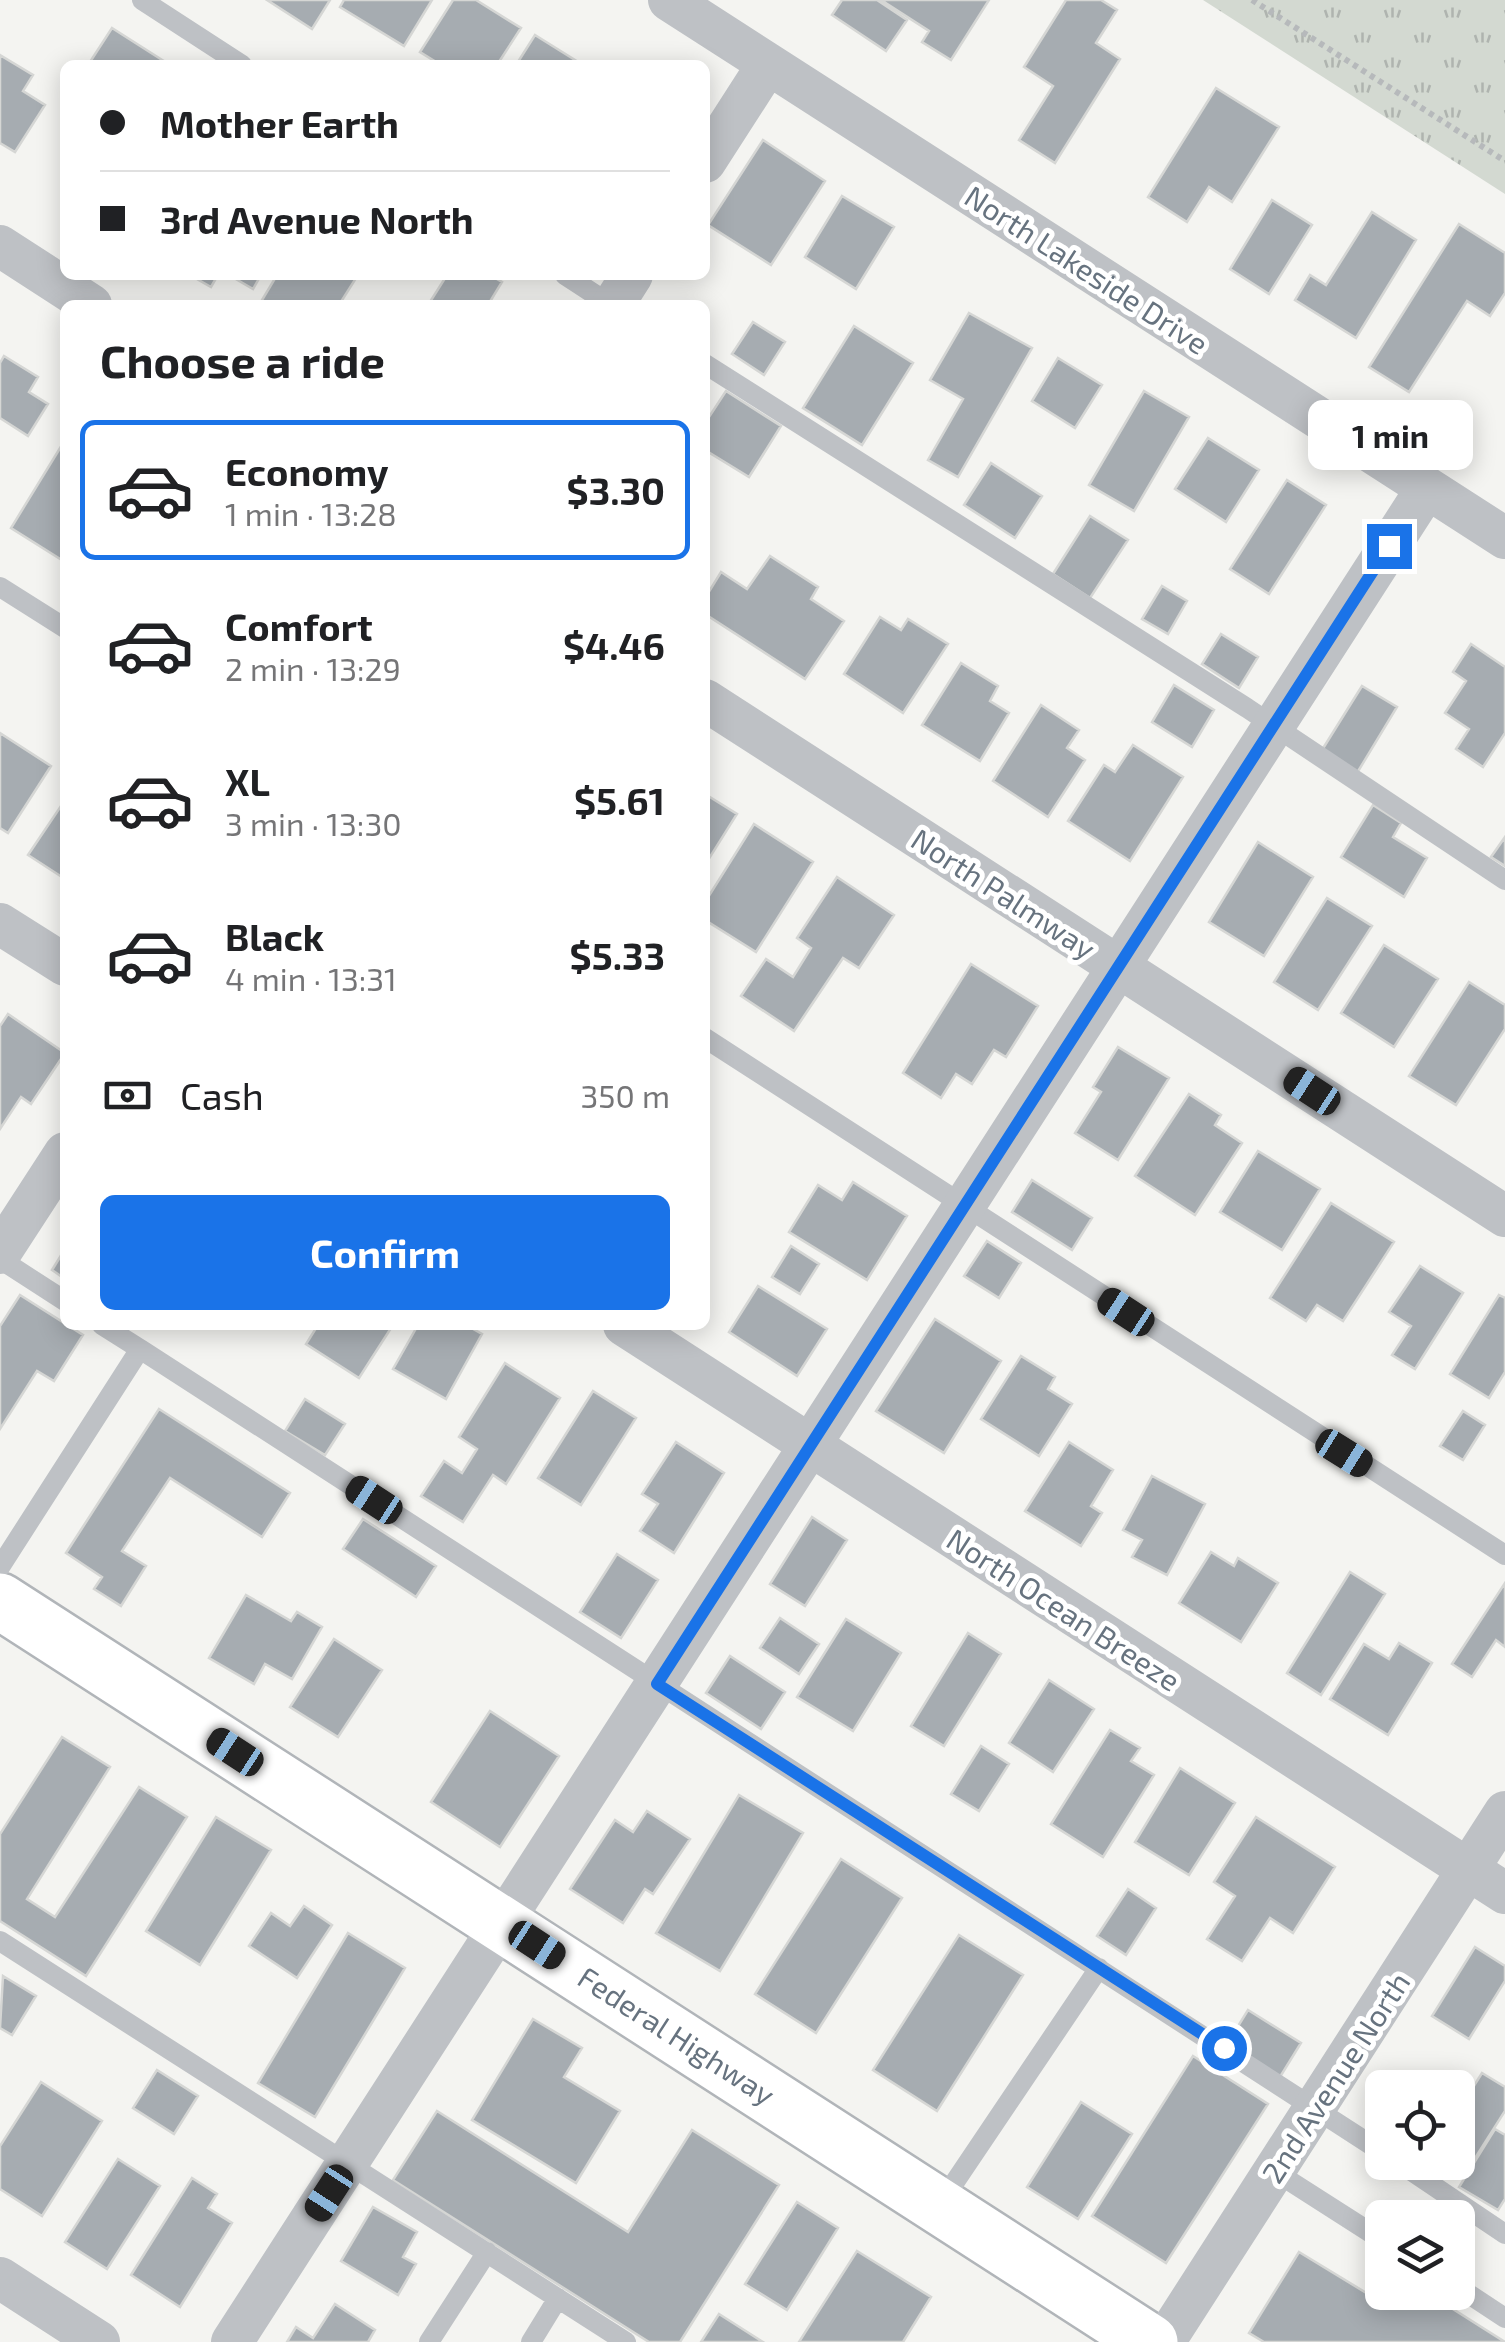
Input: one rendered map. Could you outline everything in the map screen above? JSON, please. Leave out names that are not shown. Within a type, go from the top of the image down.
[{"type":"main road","name":"Federal Highway","points":[[0,1601],[1150,2342]]},
{"type":"street","name":"North Lakeside Drive","points":[[669,0],[1505,538]]},
{"type":"street","points":[[710,154],[768,64]]},
{"type":"street","points":[[0,246],[83,300]]},
{"type":"street","points":[[232,2342],[1426,488]]},
{"type":"street","name":"North Palmway","points":[[710,703],[1505,1216]]},
{"type":"street","points":[[0,924],[60,963]]},
{"type":"street","points":[[0,1256],[60,1161]]},
{"type":"street","name":"North Ocean Breeze","points":[[632,1330],[1505,1893]]},
{"type":"street","name":"2nd Avenue North","points":[[1164,2342],[1505,1812]]},
{"type":"street","points":[[0,2278],[99,2342]]},
{"type":"lane","points":[[142,0],[234,60]]},
{"type":"lane","points":[[573,280],[604,300]]},
{"type":"lane","points":[[710,367],[1274,725],[1505,880]]},
{"type":"lane","points":[[0,587],[60,625]]},
{"type":"lane","points":[[710,1041],[1505,1554]]},
{"type":"lane","points":[[0,1256],[60,1298]]},
{"type":"lane","points":[[110,1330],[1365,2141]]},
{"type":"lane","points":[[0,1567],[140,1350]]},
{"type":"lane","points":[[0,1941],[626,2342]]},
{"type":"lane","points":[[939,2206],[1099,1968]]},
{"type":"lane","points":[[1274,2171],[1365,2229]]},
{"type":"lane","points":[[1425,2180],[1505,2234]]},
{"type":"lane","points":[[429,2342],[486,2252]]},
{"type":"lane","points":[[530,2342],[558,2298]]},
{"type":"lane","points":[[1475,2299],[1505,2318]]},
{"type":"path","points":[[1252,0],[1505,161]]},
{"type":"green space","points":[[1203,0],[1505,0],[1505,194]]},
{"type":"building","points":[[267,0],[330,0],[312,29]]},
{"type":"building","points":[[344,0],[432,0],[404,46],[340,7]]},
{"type":"building","points":[[453,0],[476,0],[521,28],[500,60],[433,60],[420,52]]},
{"type":"building","points":[[842,0],[877,0],[907,20],[886,51],[832,15]]},
{"type":"building","points":[[881,0],[989,0],[951,60],[922,42],[929,31]]},
{"type":"building","points":[[1066,0],[1101,0],[1117,10],[1096,43],[1120,59],[1055,163],[1019,140],[1053,86],[1024,67]]},
{"type":"building","points":[[112,28],[162,60],[91,60]]},
{"type":"building","points":[[535,35],[575,60],[519,60]]},
{"type":"building","points":[[0,55],[33,75],[23,91],[45,105],[15,152],[0,143]]},
{"type":"building","points":[[1216,88],[1279,127],[1232,202],[1209,187],[1187,222],[1148,197]]},
{"type":"building","points":[[763,140],[825,181],[771,265],[710,226]]},
{"type":"building","points":[[842,196],[894,227],[856,289],[805,257]]},
{"type":"building","points":[[1272,200],[1312,225],[1269,294],[1230,269]]},
{"type":"building","points":[[1372,212],[1416,240],[1356,338],[1295,300],[1310,275],[1326,285]]},
{"type":"building","points":[[1459,224],[1505,253],[1505,293],[1490,316],[1467,301],[1409,392],[1369,367]]},
{"type":"building","points":[[238,280],[258,280],[253,289]]},
{"type":"building","points":[[274,280],[355,280],[342,300],[262,300]]},
{"type":"building","points":[[444,280],[502,282],[491,300],[431,300]]},
{"type":"building","points":[[969,313],[1032,348],[958,477],[928,460],[963,399],[930,380]]},
{"type":"building","points":[[753,322],[785,342],[764,375],[732,354]]},
{"type":"building","points":[[854,326],[913,363],[862,445],[803,408]]},
{"type":"building","points":[[4,356],[38,377],[29,392],[48,404],[28,436],[0,418],[0,363]]},
{"type":"building","points":[[1058,358],[1102,385],[1075,428],[1032,401]]},
{"type":"building","points":[[726,391],[781,426],[749,477],[710,453],[710,415]]},
{"type":"building","points":[[1144,391],[1189,417],[1134,511],[1089,485]]},
{"type":"building","points":[[1208,438],[1259,470],[1226,522],[1175,489]]},
{"type":"building","points":[[60,448],[60,559],[11,528]]},
{"type":"building","points":[[991,463],[1042,496],[1015,538],[964,505]]},
{"type":"building","points":[[1287,480],[1326,505],[1269,594],[1230,569]]},
{"type":"building","points":[[1090,516],[1128,540],[1090,598],[1053,574]]},
{"type":"building","points":[[770,556],[818,587],[811,599],[844,621],[805,679],[710,617],[710,590],[721,572],[747,589]]},
{"type":"building","points":[[1162,586],[1187,601],[1168,634],[1142,619]]},
{"type":"building","points":[[880,617],[901,630],[908,619],[948,644],[903,713],[844,674]]},
{"type":"building","points":[[1221,634],[1258,657],[1239,688],[1202,664]]},
{"type":"building","points":[[1471,644],[1505,667],[1505,733],[1483,767],[1456,749],[1469,729],[1445,713],[1466,681],[1453,672]]},
{"type":"building","points":[[961,663],[998,686],[990,701],[1009,713],[980,761],[922,725]]},
{"type":"building","points":[[1174,685],[1214,710],[1192,747],[1152,722]]},
{"type":"building","points":[[1362,686],[1397,707],[1357,773],[1322,750]]},
{"type":"building","points":[[1041,705],[1079,730],[1067,748],[1085,760],[1048,817],[993,781]]},
{"type":"building","points":[[0,733],[51,766],[8,833],[0,828]]},
{"type":"building","points":[[1133,745],[1183,777],[1130,861],[1068,821],[1104,765],[1115,772]]},
{"type":"building","points":[[710,797],[737,814],[710,857]]},
{"type":"building","points":[[1373,805],[1401,823],[1393,837],[1427,858],[1404,897],[1341,857]]},
{"type":"building","points":[[60,807],[60,876],[28,855]]},
{"type":"building","points":[[754,824],[813,862],[756,952],[710,923],[710,894]]},
{"type":"building","points":[[1505,837],[1505,866],[1491,857]]},
{"type":"building","points":[[1258,842],[1313,877],[1264,956],[1209,922]]},
{"type":"building","points":[[837,877],[894,915],[859,968],[843,958],[794,1031],[741,996],[766,959],[793,977],[811,948],[797,938]]},
{"type":"building","points":[[1327,898],[1372,926],[1318,1010],[1274,982]]},
{"type":"building","points":[[1384,945],[1438,979],[1394,1047],[1341,1013]]},
{"type":"building","points":[[971,964],[1038,1006],[1006,1057],[994,1050],[972,1084],[956,1074],[941,1098],[903,1073]]},
{"type":"building","points":[[1469,982],[1505,1005],[1505,1029],[1456,1105],[1409,1076]]},
{"type":"building","points":[[8,1014],[60,1050],[60,1060],[31,1104],[21,1097],[0,1129],[0,1026]]},
{"type":"building","points":[[1118,1047],[1169,1078],[1118,1160],[1075,1133],[1101,1092],[1093,1087]]},
{"type":"building","points":[[1189,1094],[1221,1115],[1215,1125],[1242,1143],[1195,1215],[1135,1176]]},
{"type":"building","points":[[1258,1151],[1320,1189],[1282,1250],[1220,1212]]},
{"type":"building","points":[[1032,1180],[1092,1218],[1072,1250],[1012,1212]]},
{"type":"building","points":[[853,1182],[907,1216],[867,1280],[789,1232],[818,1185],[842,1200]]},
{"type":"building","points":[[1331,1203],[1394,1242],[1343,1321],[1317,1305],[1306,1321],[1270,1298]]},
{"type":"building","points":[[987,1241],[1021,1263],[999,1298],[964,1276]]},
{"type":"building","points":[[791,1246],[819,1264],[800,1294],[772,1277]]},
{"type":"building","points":[[60,1257],[60,1276],[52,1270]]},
{"type":"building","points":[[1420,1266],[1463,1293],[1415,1369],[1392,1355],[1411,1326],[1389,1312]]},
{"type":"building","points":[[758,1286],[827,1329],[797,1376],[729,1332]]},
{"type":"building","points":[[20,1295],[60,1320],[60,1330],[75,1330],[83,1335],[54,1381],[37,1371],[0,1429],[0,1326]]},
{"type":"building","points":[[1499,1295],[1505,1298],[1505,1372],[1489,1398],[1450,1374]]},
{"type":"building","points":[[935,1319],[1001,1361],[944,1453],[876,1411]]},
{"type":"building","points":[[315,1330],[390,1330],[359,1378],[306,1344]]},
{"type":"building","points":[[415,1330],[475,1330],[482,1334],[446,1399],[393,1369]]},
{"type":"building","points":[[1021,1356],[1055,1377],[1048,1389],[1072,1404],[1039,1456],[981,1419]]},
{"type":"building","points":[[505,1363],[560,1398],[506,1484],[493,1475],[463,1522],[421,1496],[444,1461],[462,1473],[477,1449],[459,1437]]},
{"type":"building","points":[[593,1391],[636,1418],[581,1505],[538,1478]]},
{"type":"building","points":[[305,1399],[345,1424],[325,1455],[285,1431]]},
{"type":"building","points":[[159,1409],[290,1493],[262,1537],[170,1478],[122,1551],[146,1566],[121,1606],[94,1589],[102,1577],[66,1553]]},
{"type":"building","points":[[1463,1411],[1485,1425],[1463,1460],[1440,1446]]},
{"type":"building","points":[[676,1442],[724,1473],[674,1553],[640,1531],[658,1504],[642,1494]]},
{"type":"building","points":[[1069,1442],[1113,1470],[1091,1506],[1102,1513],[1081,1546],[1025,1511]]},
{"type":"building","points":[[1152,1476],[1205,1504],[1167,1575],[1132,1557],[1142,1540],[1123,1530]]},
{"type":"building","points":[[812,1517],[847,1540],[805,1606],[770,1584]]},
{"type":"building","points":[[363,1519],[436,1566],[416,1597],[343,1549]]},
{"type":"building","points":[[1211,1552],[1234,1566],[1238,1558],[1278,1583],[1241,1642],[1179,1603]]},
{"type":"building","points":[[617,1554],[658,1580],[621,1638],[580,1612]]},
{"type":"building","points":[[1350,1572],[1385,1594],[1321,1695],[1287,1673]]},
{"type":"building","points":[[1505,1583],[1505,1647],[1496,1640],[1472,1677],[1452,1664]]},
{"type":"building","points":[[246,1595],[291,1621],[297,1612],[322,1627],[292,1679],[265,1664],[254,1684],[209,1658]]},
{"type":"building","points":[[780,1618],[819,1644],[799,1674],[760,1648]]},
{"type":"building","points":[[846,1619],[901,1653],[853,1731],[797,1697]]},
{"type":"building","points":[[968,1633],[1001,1654],[944,1746],[911,1726]]},
{"type":"building","points":[[334,1639],[382,1670],[338,1737],[290,1707]]},
{"type":"building","points":[[1399,1643],[1432,1663],[1388,1735],[1330,1699],[1364,1644],[1389,1659]]},
{"type":"building","points":[[730,1656],[785,1692],[761,1729],[706,1693]]},
{"type":"building","points":[[1049,1680],[1094,1709],[1053,1772],[1009,1743]]},
{"type":"building","points":[[490,1711],[559,1756],[500,1847],[431,1802]]},
{"type":"building","points":[[1110,1730],[1140,1748],[1131,1761],[1154,1775],[1103,1857],[1051,1824]]},
{"type":"building","points":[[62,1737],[110,1767],[27,1899],[55,1917],[139,1787],[187,1817],[86,1976],[0,1921],[0,1834]]},
{"type":"building","points":[[981,1746],[1009,1764],[979,1811],[951,1794]]},
{"type":"building","points":[[1180,1768],[1235,1803],[1189,1875],[1135,1842]]},
{"type":"building","points":[[739,1795],[803,1833],[720,1971],[656,1933]]},
{"type":"building","points":[[647,1811],[690,1839],[653,1894],[645,1889],[623,1923],[570,1889],[615,1820],[633,1832]]},
{"type":"building","points":[[216,1817],[271,1850],[200,1965],[146,1931]]},
{"type":"building","points":[[1256,1817],[1335,1867],[1293,1933],[1270,1918],[1242,1961],[1207,1939],[1235,1896],[1214,1882]]},
{"type":"building","points":[[841,1859],[902,1898],[816,2033],[755,1994]]},
{"type":"building","points":[[1128,1889],[1156,1908],[1126,1955],[1097,1936]]},
{"type":"building","points":[[304,1906],[332,1925],[297,1978],[249,1946],[271,1913],[290,1926]]},
{"type":"building","points":[[348,1933],[405,1968],[315,2117],[258,2083]]},
{"type":"building","points":[[959,1935],[1023,1975],[937,2111],[873,2070]]},
{"type":"building","points":[[1475,1947],[1505,1966],[1505,1981],[1469,2039],[1432,2016]]},
{"type":"building","points":[[3,1976],[36,1996],[12,2035],[0,2028]]},
{"type":"building","points":[[1248,2010],[1301,2043],[1280,2077],[1227,2044]]},
{"type":"building","points":[[533,2019],[582,2048],[564,2077],[620,2111],[576,2183],[472,2120]]},
{"type":"building","points":[[1193,2056],[1268,2104],[1166,2263],[1092,2216]]},
{"type":"building","points":[[157,2070],[198,2096],[174,2134],[133,2108]]},
{"type":"building","points":[[1482,2073],[1505,2087],[1505,2111],[1475,2158],[1475,2084]]},
{"type":"building","points":[[41,2082],[102,2121],[42,2216],[0,2189],[0,2146]]},
{"type":"building","points":[[1081,2102],[1132,2134],[1078,2219],[1027,2187]]},
{"type":"building","points":[[437,2111],[628,2232],[692,2130],[779,2185],[680,2342],[649,2342],[393,2180]]},
{"type":"building","points":[[1495,2129],[1505,2135],[1505,2199],[1498,2210],[1459,2187],[1463,2180],[1475,2180],[1475,2161]]},
{"type":"building","points":[[118,2159],[160,2186],[107,2269],[65,2242]]},
{"type":"building","points":[[192,2178],[217,2194],[208,2208],[232,2223],[180,2307],[131,2275]]},
{"type":"building","points":[[797,2202],[838,2228],[787,2310],[745,2284]]},
{"type":"building","points":[[373,2207],[417,2232],[403,2257],[416,2264],[398,2295],[341,2261]]},
{"type":"building","points":[[857,2251],[931,2297],[903,2342],[799,2342]]},
{"type":"building","points":[[1299,2252],[1365,2292],[1365,2310],[1454,2310],[1505,2342],[1264,2342],[1249,2333]]},
{"type":"building","points":[[335,2304],[375,2330],[368,2342],[287,2342],[296,2327],[313,2338]]},
{"type":"building","points":[[719,2314],[763,2342],[701,2342]]},
{"type":"route","points":[[1224,2048],[657,1684],[1389,546]]}]
